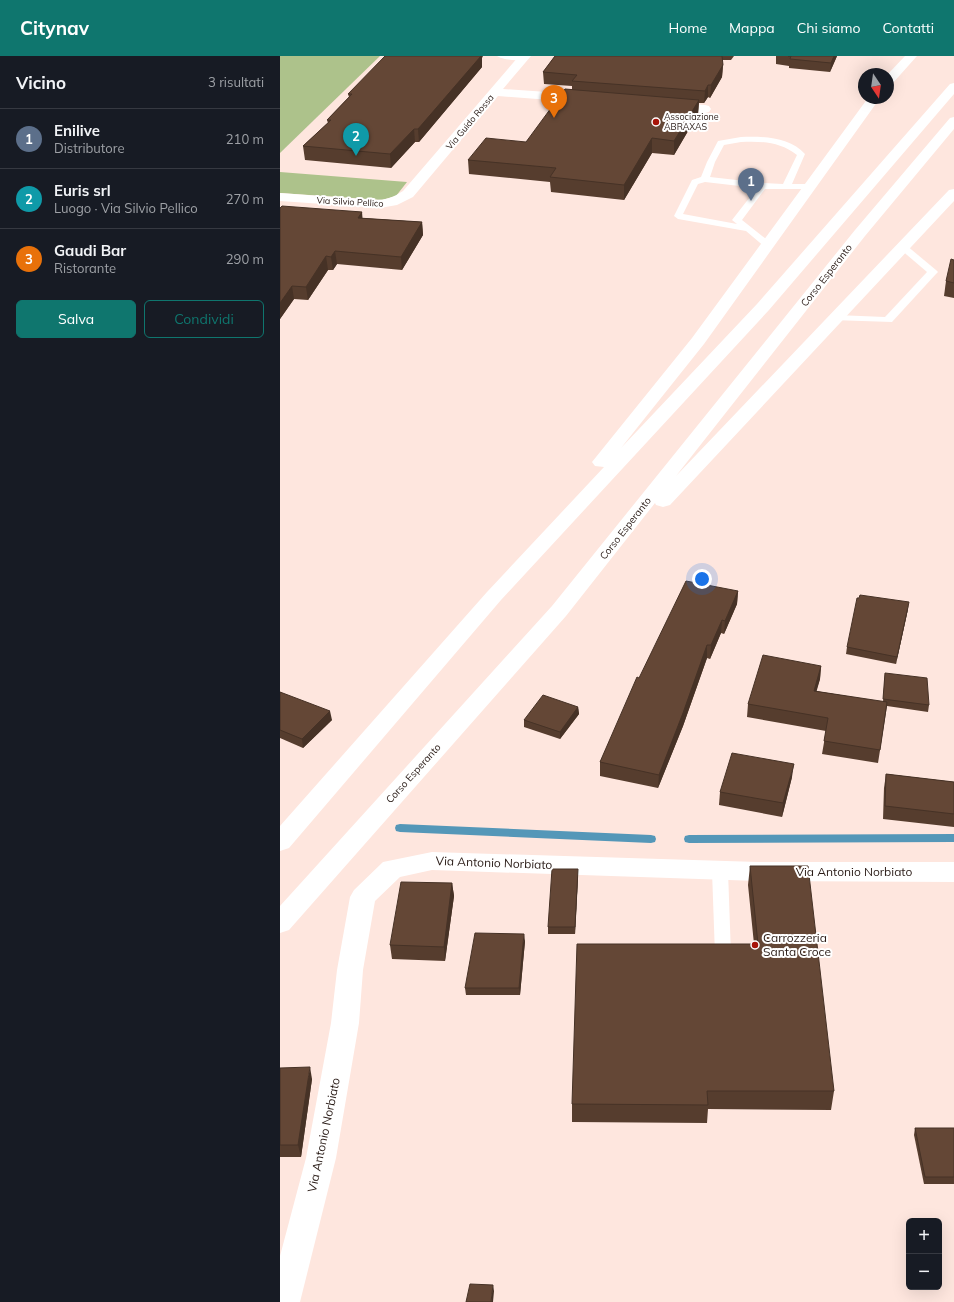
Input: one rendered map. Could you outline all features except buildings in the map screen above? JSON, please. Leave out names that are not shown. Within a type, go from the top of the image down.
[{"type":"main road","points":[[894,75],[912,56]]},
{"type":"main road","name":"Via Guido Rossa","points":[[414,187],[524,57]]},
{"type":"main road","points":[[280,842],[494,596],[763,308],[954,87]]},
{"type":"main road","points":[[495,92],[603,100]]},
{"type":"main road","points":[[494,596],[693,347],[870,104]]},
{"type":"main road","points":[[658,105],[706,109]]},
{"type":"main road","name":"Corso Esperanto","points":[[280,922],[559,611],[860,233],[954,121]]},
{"type":"main road","name":"Via Silvio Pellico","points":[[280,197],[388,204],[399,200],[408,194],[414,187]]},
{"type":"main road","points":[[559,611],[954,193]]},
{"type":"main road","name":"Via Antonio Norbiato","points":[[284,1302],[321,1158],[345,1023],[350,970],[363,897],[392,869],[432,861],[720,871],[877,874],[954,872]]},
{"type":"lane","points":[[501,56],[524,57]]},
{"type":"lane","points":[[705,179],[711,162],[721,143],[739,140],[765,140],[784,143],[796,149],[801,154],[786,187]]},
{"type":"lane","points":[[748,229],[678,216],[695,182],[705,179],[763,186],[809,187]]},
{"type":"lane","points":[[763,186],[737,220],[768,245]]},
{"type":"lane","points":[[836,318],[888,320],[933,272],[903,247]]},
{"type":"lane","points":[[720,871],[723,955]]},
{"type":"green space","points":[[280,56],[380,56],[280,153]]},
{"type":"green space","points":[[280,172],[407,182],[396,196],[382,200],[280,193]]},
{"type":"waterway","points":[[400,828],[651,839]]},
{"type":"waterway","points":[[689,839],[954,838]]},
{"type":"place","name":"Gaudi Bar","points":[[554,118]]},
{"type":"place","name":"Associazione ABRAXAS","points":[[656,122]]},
{"type":"place","name":"Euris srl","points":[[356,156]]},
{"type":"place","name":"Enilive","points":[[751,201]]},
{"type":"place","name":"Carrozzeria Santa Croce","points":[[755,945]]}]
